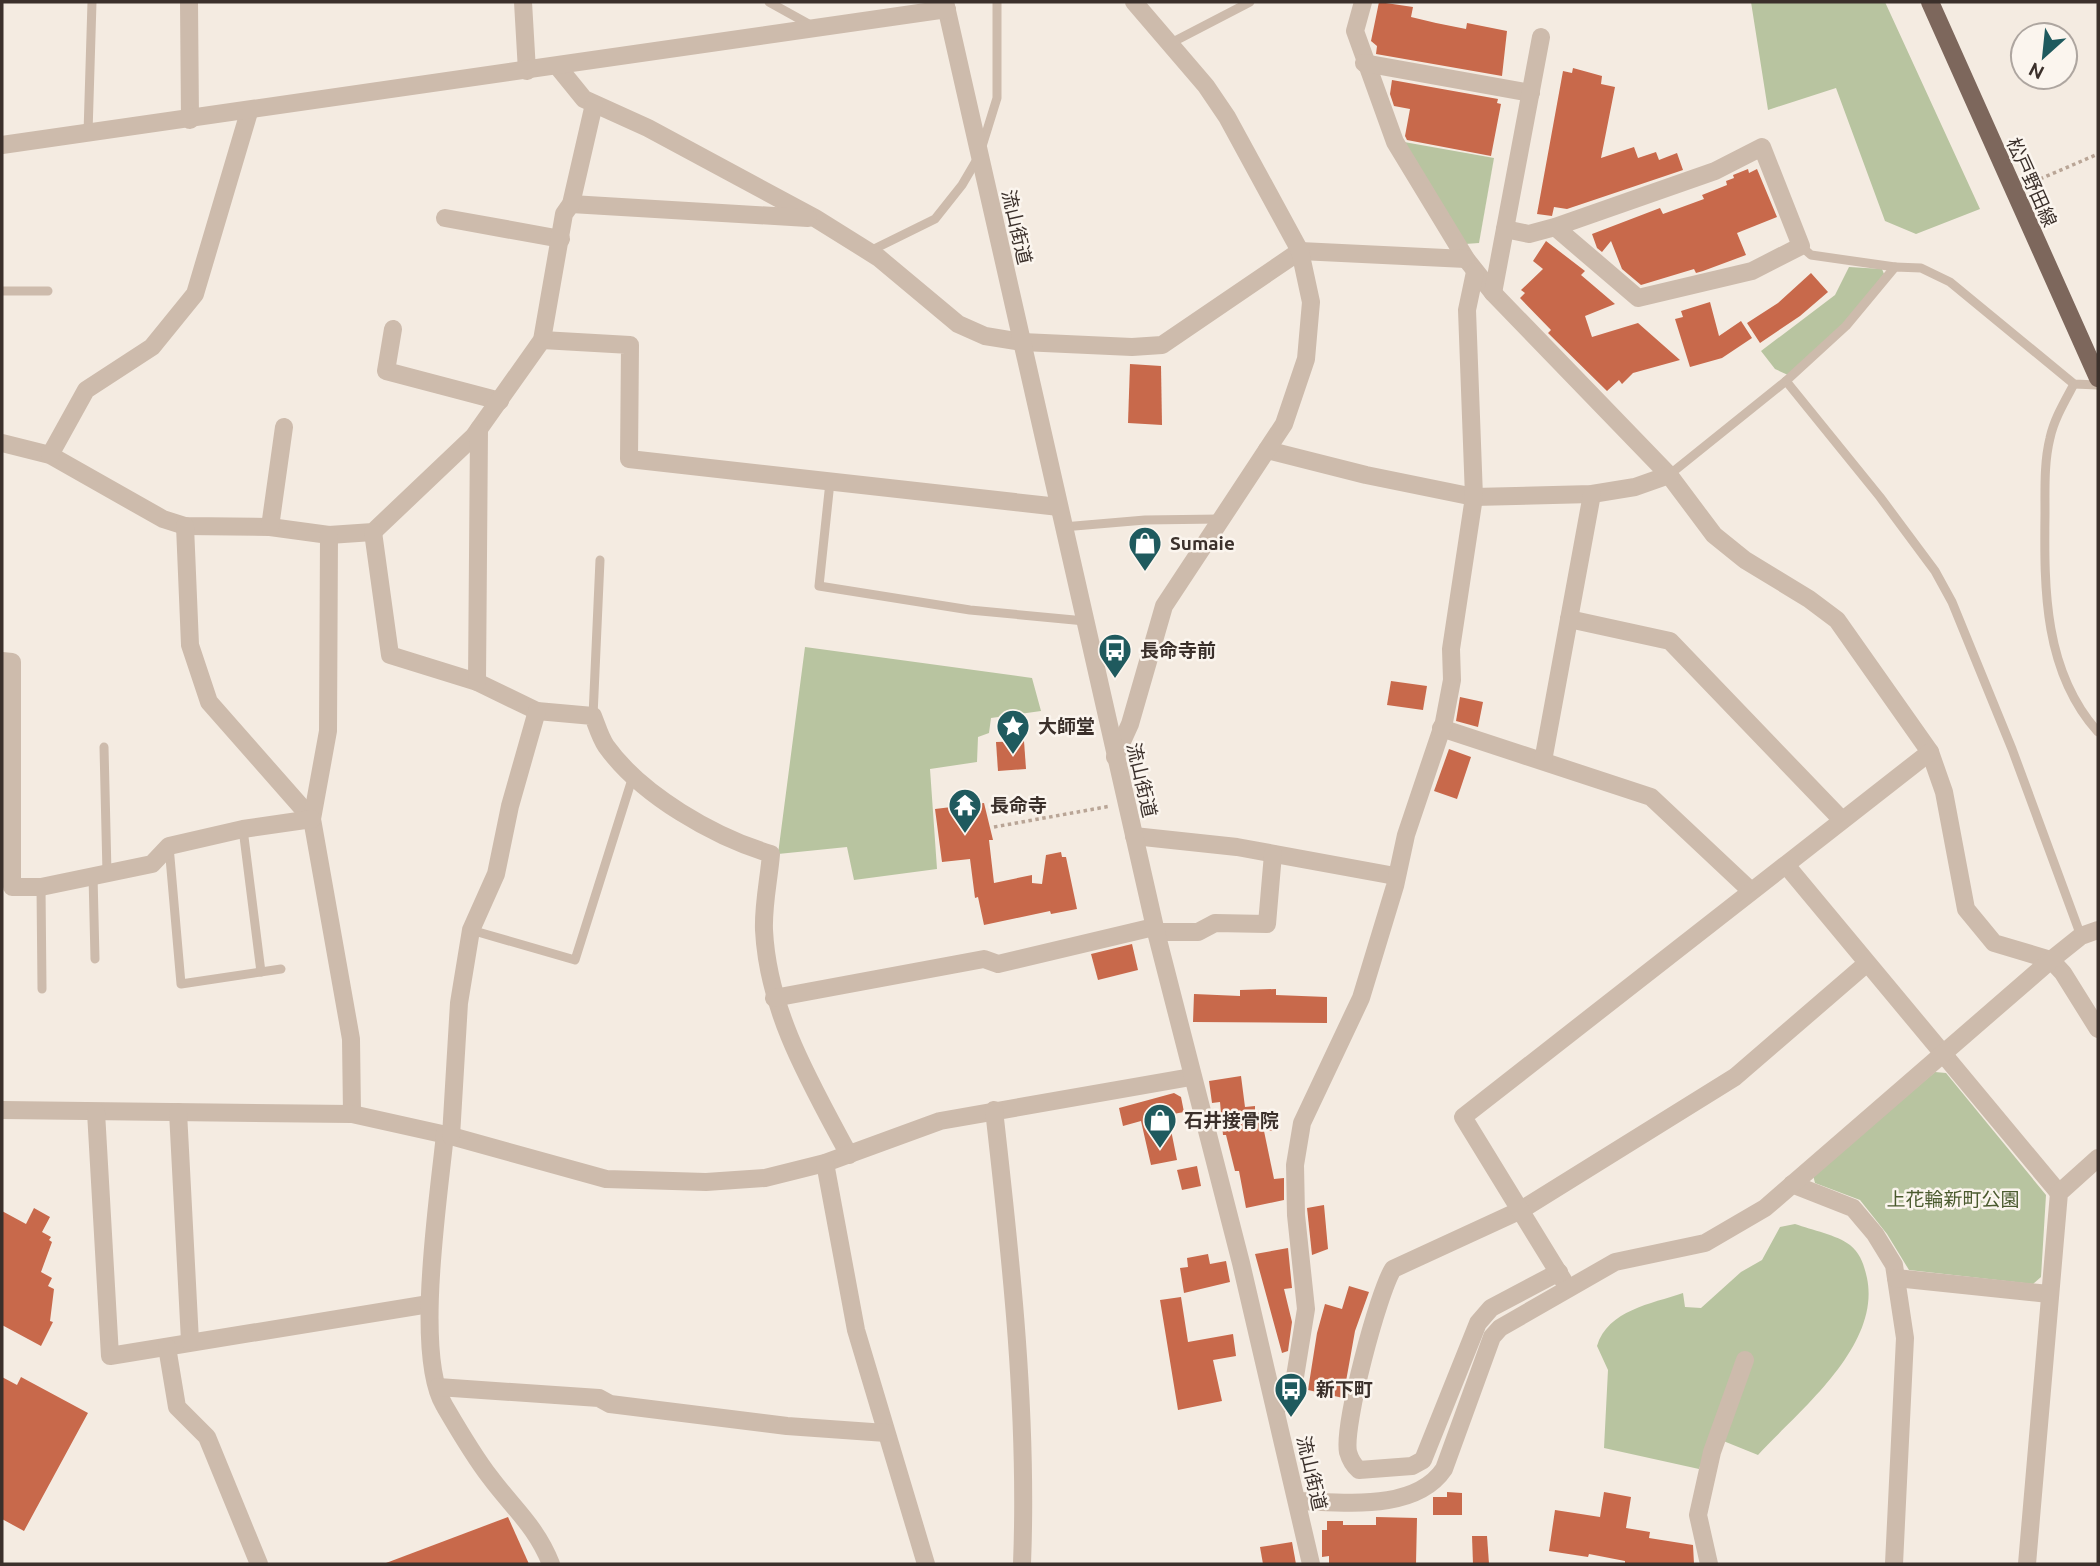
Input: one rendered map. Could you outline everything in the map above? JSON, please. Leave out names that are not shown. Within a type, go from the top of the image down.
[{"type":"main road","name":"松戸野田線","points":[[1930,2],[2098,378]]},
{"type":"street","points":[[188,2],[190,120]]},
{"type":"street","points":[[523,2],[527,71]]},
{"type":"street","points":[[1115,757],[1130,724],[1164,606],[1284,424],[1306,359],[1311,302],[1300,251],[1227,117],[1171,43],[1134,2]]},
{"type":"street","points":[[1363,2],[1356,31],[1364,63],[1395,142],[1470,266],[1669,475],[1714,535],[1745,560],[1809,599],[1837,620],[1930,752],[1944,792],[1966,909],[1994,943],[2051,960],[2063,973],[2098,1030]]},
{"type":"street","points":[[2,145],[819,29],[946,6]]},
{"type":"street","name":"流山街道","points":[[946,6],[1155,929],[1241,1263],[1311,1564]]},
{"type":"street","points":[[1493,293],[1541,37]]},
{"type":"street","points":[[1364,63],[1531,93]]},
{"type":"street","points":[[558,67],[584,99],[648,128],[815,218],[868,252],[958,324],[985,337],[1023,342],[1132,347],[1162,345],[1219,309],[1300,251],[1470,266]]},
{"type":"street","points":[[2,443],[50,455],[163,519],[185,526],[270,527],[329,535],[373,532],[479,429],[542,340],[564,214],[571,204],[594,104]]},
{"type":"street","points":[[50,455],[86,390],[152,347],[195,294],[248,112]]},
{"type":"street","points":[[1505,229],[1529,234],[1555,227],[1706,175],[1762,147],[1801,246],[1752,271],[1638,298],[1555,227]]},
{"type":"street","points":[[571,204],[815,218]]},
{"type":"street","points":[[445,218],[561,239]]},
{"type":"street","points":[[1276,1409],[1293,1389],[1306,1310],[1296,1215],[1295,1165],[1302,1123],[1361,998],[1395,876],[1441,729],[1452,680],[1451,649],[1474,497],[1467,310],[1470,266]]},
{"type":"street","points":[[393,329],[386,371],[500,401]]},
{"type":"street","points":[[542,340],[630,345],[629,459],[1059,507]]},
{"type":"street","points":[[270,527],[284,427]]},
{"type":"street","points":[[477,682],[479,429]]},
{"type":"street","points":[[1268,450],[1366,475],[1474,497],[1592,494],[1635,487],[1669,475]]},
{"type":"street","points":[[1543,761],[1592,494]]},
{"type":"street","points":[[185,526],[190,645],[209,702],[312,819]]},
{"type":"street","points":[[373,532],[390,655],[477,682],[537,711],[593,716],[604,744],[633,776],[652,792],[733,843],[771,854],[764,929],[774,998],[809,1080],[849,1154]]},
{"type":"street","points":[[329,535],[328,731],[312,819],[349,1026],[352,1114]]},
{"type":"street","points":[[1569,619],[1670,641],[1842,820]]},
{"type":"street","points":[[2,661],[12,662],[6,840],[12,887],[41,887],[152,864],[169,846],[243,829],[312,819]]},
{"type":"street","points":[[537,711],[510,806],[496,874],[471,930],[459,1003],[448,1135],[429,1304],[442,1402],[483,1467],[513,1501],[539,1540],[551,1564]]},
{"type":"street","points":[[1441,729],[1651,797],[1750,890]]},
{"type":"street","points":[[1563,1280],[1463,1117],[1750,890],[1930,752]]},
{"type":"street","points":[[1134,836],[1273,854],[1395,876]]},
{"type":"street","points":[[774,998],[984,959],[999,964],[1155,929],[1198,932],[1215,923],[1267,924],[1273,854]]},
{"type":"street","points":[[1786,865],[2059,1193]]},
{"type":"street","points":[[1866,964],[1735,1077],[1521,1210],[1393,1269],[1383,1285],[1357,1389],[1348,1450],[1353,1465],[1359,1470],[1412,1466],[1423,1460],[1478,1323],[1491,1308],[1615,1262],[1705,1243],[1765,1208],[2051,960],[2081,936],[2098,930]]},
{"type":"street","points":[[2,1110],[352,1114],[448,1135],[606,1179],[706,1182],[765,1178],[825,1163],[940,1121],[1191,1077]]},
{"type":"street","points":[[994,1110],[1007,1228],[1025,1488],[1022,1564]]},
{"type":"street","points":[[96,1112],[110,1356],[429,1304]]},
{"type":"street","points":[[178,1112],[190,1341]]},
{"type":"street","points":[[2026,1564],[2059,1193],[2098,1158]]},
{"type":"street","points":[[825,1163],[856,1330],[926,1564]]},
{"type":"street","points":[[1793,1184],[1853,1208],[1875,1234],[1894,1265],[1905,1338],[1894,1564]]},
{"type":"street","points":[[1896,1278],[2049,1294]]},
{"type":"street","points":[[1297,1501],[1381,1499],[1414,1494],[1434,1483],[1444,1469],[1492,1337],[1563,1280]]},
{"type":"street","points":[[167,1347],[177,1407],[207,1437],[259,1564]]},
{"type":"street","points":[[1709,1564],[1698,1515],[1712,1452],[1745,1360]]},
{"type":"street","points":[[438,1387],[599,1398],[610,1404],[732,1419],[886,1433]]},
{"type":"lane","points":[[88,134],[92,2]]},
{"type":"lane","points":[[769,2],[819,29]]},
{"type":"lane","points":[[868,252],[935,219],[962,185],[979,156],[997,98],[997,2]]},
{"type":"lane","points":[[1171,43],[1250,2]]},
{"type":"lane","points":[[1801,246],[1811,255],[1921,268],[1950,282],[2074,384],[2098,385]]},
{"type":"lane","points":[[1669,475],[1786,381],[1846,327],[1895,267]]},
{"type":"lane","points":[[2,291],[48,292]]},
{"type":"lane","points":[[1786,381],[1880,497],[1935,571],[1952,602],[2012,749],[2081,936]]},
{"type":"lane","points":[[2074,384],[2050,437],[2045,470],[2044,559],[2049,629],[2061,672],[2082,714],[2098,732]]},
{"type":"lane","points":[[831,482],[818,586],[983,612],[1085,621]]},
{"type":"lane","points":[[1063,527],[1145,520],[1220,519]]},
{"type":"lane","points":[[593,716],[600,560]]},
{"type":"lane","points":[[95,959],[104,747]]},
{"type":"lane","points":[[471,930],[575,960],[633,776]]},
{"type":"lane","points":[[243,829],[261,972]]},
{"type":"lane","points":[[169,846],[181,984],[281,969]]},
{"type":"lane","points":[[41,887],[42,989]]},
{"type":"path","points":[[2040,179],[2098,153]]},
{"type":"path","points":[[994,827],[1126,804]]},
{"type":"green space","points":[[1751,2],[1885,2],[1980,209],[1916,234],[1885,221],[1836,88],[1768,110]]},
{"type":"green space","points":[[1404,142],[1494,158],[1479,243],[1465,244]]},
{"type":"green space","points":[[1849,267],[1882,269],[1884,274],[1845,322],[1788,375],[1775,369],[1761,351],[1835,295]]},
{"type":"green space","points":[[805,647],[1032,678],[1041,711],[991,718],[989,733],[978,737],[977,762],[930,769],[937,869],[854,880],[847,847],[778,854]]},
{"type":"green space","name":"上花輪新町公園","points":[[1935,1072],[1946,1073],[2046,1195],[2041,1277],[2033,1284],[1909,1270],[1887,1234],[1860,1200],[1815,1183],[1813,1175]]},
{"type":"green space","points":[[1795,1224],[1845,1241],[1854,1248],[1866,1273],[1868,1303],[1862,1328],[1834,1375],[1758,1455],[1711,1436],[1699,1469],[1604,1448],[1608,1370],[1597,1346],[1611,1324],[1632,1310],[1683,1293],[1685,1307],[1701,1308],[1741,1272],[1762,1260],[1780,1227]]},
{"type":"building","points":[[1379,2],[1413,7],[1411,17],[1436,23],[1466,29],[1467,23],[1507,31],[1502,76],[1376,54],[1377,46],[1371,41]]},
{"type":"building","points":[[1573,68],[1602,76],[1601,84],[1615,87],[1601,158],[1634,147],[1638,158],[1656,152],[1659,160],[1677,153],[1683,170],[1567,209],[1554,207],[1552,216],[1537,214],[1563,71],[1572,73]]},
{"type":"building","points":[[1392,80],[1498,99],[1497,103],[1501,104],[1491,156],[1407,140],[1405,136],[1410,109],[1394,106],[1390,94]]},
{"type":"building","points":[[1748,169],[1749,173],[1757,169],[1777,217],[1737,233],[1746,255],[1696,273],[1694,269],[1641,285],[1622,269],[1611,241],[1602,252],[1597,248],[1592,234],[1660,208],[1663,214],[1704,199],[1702,195],[1727,185],[1726,181],[1734,178],[1733,175]]},
{"type":"building","points":[[1546,241],[1585,271],[1581,275],[1615,304],[1585,316],[1592,337],[1638,323],[1680,360],[1633,373],[1622,384],[1619,380],[1607,391],[1548,333],[1551,330],[1520,298],[1525,293],[1521,290],[1543,269],[1533,261]]},
{"type":"building","points":[[1811,273],[1828,292],[1800,316],[1760,343],[1747,323],[1778,303]]},
{"type":"building","points":[[1710,302],[1719,336],[1741,321],[1752,338],[1722,358],[1690,367],[1675,319],[1683,317],[1681,311]]},
{"type":"building","points":[[1130,364],[1161,366],[1162,425],[1128,423]]},
{"type":"building","points":[[1391,681],[1427,686],[1423,710],[1387,705]]},
{"type":"building","points":[[1460,697],[1483,702],[1478,727],[1456,721]]},
{"type":"building","points":[[1024,741],[1026,769],[998,771],[996,742]]},
{"type":"building","points":[[1449,749],[1471,757],[1457,799],[1434,791]]},
{"type":"building","points":[[984,803],[993,840],[989,840],[994,883],[1032,875],[1032,883],[1042,884],[1046,855],[1061,852],[1062,857],[1066,857],[1077,909],[1051,914],[1050,911],[984,925],[978,897],[975,898],[970,859],[942,862],[935,809]]},
{"type":"building","points":[[1132,944],[1138,970],[1098,980],[1091,954]]},
{"type":"building","points":[[1276,989],[1276,995],[1327,997],[1327,1023],[1193,1022],[1194,994],[1240,996],[1240,990]]},
{"type":"building","points":[[1241,1076],[1245,1107],[1255,1106],[1255,1113],[1278,1111],[1280,1130],[1264,1131],[1274,1179],[1284,1178],[1284,1200],[1246,1208],[1239,1171],[1235,1171],[1226,1135],[1223,1135],[1220,1102],[1212,1103],[1209,1081]]},
{"type":"building","points":[[1174,1093],[1181,1097],[1184,1112],[1168,1115],[1177,1160],[1151,1165],[1141,1121],[1123,1126],[1119,1108]]},
{"type":"building","points":[[1197,1166],[1201,1186],[1182,1190],[1177,1170]]},
{"type":"building","points":[[1324,1205],[1328,1249],[1312,1255],[1307,1208]]},
{"type":"building","points":[[34,1208],[50,1217],[42,1232],[51,1237],[49,1240],[52,1242],[41,1272],[52,1278],[48,1286],[54,1289],[50,1321],[53,1322],[41,1346],[2,1325],[2,1211],[26,1224]]},
{"type":"building","points":[[1288,1248],[1292,1288],[1284,1289],[1292,1322],[1288,1351],[1282,1353],[1255,1254]]},
{"type":"building","points":[[1208,1254],[1210,1264],[1226,1261],[1230,1282],[1184,1293],[1180,1268],[1188,1267],[1187,1258]]},
{"type":"building","points":[[1349,1286],[1369,1292],[1355,1331],[1343,1398],[1308,1390],[1317,1333],[1325,1304],[1342,1309]]},
{"type":"building","points":[[1181,1297],[1188,1342],[1233,1334],[1236,1356],[1213,1360],[1222,1401],[1178,1410],[1160,1300]]},
{"type":"building","points":[[2,1377],[17,1385],[21,1377],[88,1413],[24,1531],[2,1519]]},
{"type":"building","points":[[1447,1492],[1462,1493],[1462,1515],[1433,1515],[1433,1497],[1447,1497]]},
{"type":"building","points":[[1604,1492],[1631,1497],[1626,1528],[1650,1532],[1649,1538],[1693,1545],[1694,1564],[1625,1564],[1625,1561],[1589,1554],[1588,1557],[1549,1551],[1555,1510],[1600,1517]]},
{"type":"building","points":[[508,1517],[529,1564],[386,1564],[386,1563]]},
{"type":"building","points":[[1376,1517],[1417,1518],[1416,1564],[1329,1564],[1329,1556],[1322,1557],[1322,1530],[1327,1530],[1327,1521],[1343,1521],[1343,1525],[1376,1525]]},
{"type":"building","points":[[1472,1536],[1487,1536],[1489,1564],[1473,1564]]},
{"type":"building","points":[[1292,1542],[1296,1564],[1263,1564],[1260,1547]]},
{"type":"place","name":"Sumaie","points":[[1145,573]]},
{"type":"place","name":"長命寺前","points":[[1115,680]]},
{"type":"place","name":"大師堂","points":[[1013,756]]},
{"type":"place","name":"長命寺","points":[[965,835]]},
{"type":"place","name":"石井接骨院","points":[[1160,1150]]},
{"type":"place","name":"新下町","points":[[1291,1419]]}]
